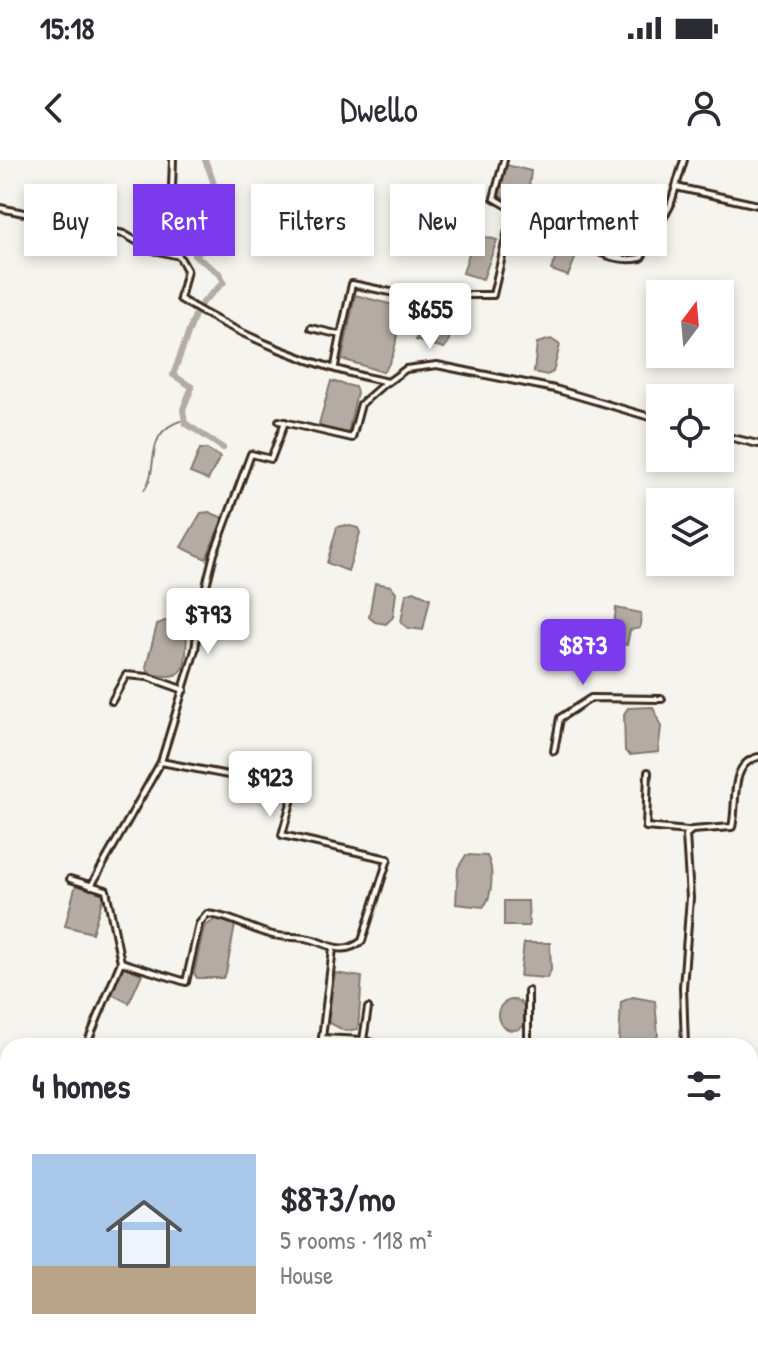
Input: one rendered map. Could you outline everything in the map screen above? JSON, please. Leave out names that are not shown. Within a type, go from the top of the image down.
[{"type":"street","points":[[172,184],[173,160]]},
{"type":"street","points":[[501,202],[494,198],[504,160]]},
{"type":"street","points":[[667,208],[684,160]]},
{"type":"street","points":[[676,187],[758,205]]},
{"type":"street","points":[[0,208],[124,234],[133,239]]},
{"type":"street","points":[[179,256],[187,270],[180,299],[220,323],[301,357],[387,381],[395,380],[406,369],[437,365],[555,389],[646,416]]},
{"type":"street","points":[[335,366],[352,284],[405,295],[493,295],[502,256]]},
{"type":"street","points":[[615,256],[631,260],[640,256]]},
{"type":"street","points":[[311,328],[341,335]]},
{"type":"street","points":[[91,886],[161,762],[195,650],[200,610],[227,516],[251,454],[271,459],[282,422],[352,438],[361,404],[387,381]]},
{"type":"street","points":[[734,438],[758,444]]},
{"type":"street","points":[[112,701],[126,675],[148,677],[184,690]]},
{"type":"street","points":[[554,751],[560,718],[591,698],[662,699]]},
{"type":"street","points":[[648,772],[647,828],[688,831],[732,827],[738,774],[751,759],[758,757]]},
{"type":"street","points":[[121,962],[186,982],[199,924],[207,914],[226,916],[264,932],[307,938],[333,949],[349,949],[362,941],[388,859],[282,835],[295,788],[161,762]]},
{"type":"street","points":[[685,1038],[683,987],[689,940],[688,831]]},
{"type":"street","points":[[70,879],[106,890],[121,962],[89,1038]]},
{"type":"street","points":[[322,1038],[333,949]]},
{"type":"street","points":[[528,991],[528,1038]]},
{"type":"street","points":[[363,1038],[368,1008]]},
{"type":"shaded area","points":[[506,165],[531,171],[529,184],[502,184]]},
{"type":"shaded area","points":[[485,237],[497,240],[483,279],[463,273],[468,256],[485,256]]},
{"type":"shaded area","points":[[556,256],[576,256],[568,276],[551,270]]},
{"type":"shaded area","points":[[355,295],[393,305],[399,312],[394,352],[383,372],[342,359]]},
{"type":"shaded area","points":[[427,301],[456,305],[448,343],[444,348],[416,340]]},
{"type":"shaded area","points":[[551,339],[560,345],[553,372],[547,375],[534,372],[537,343]]},
{"type":"shaded area","points":[[331,381],[355,387],[357,392],[348,433],[319,424]]},
{"type":"shaded area","points":[[200,449],[207,449],[220,457],[208,480],[190,473]]},
{"type":"shaded area","points":[[209,512],[223,518],[206,559],[181,547],[201,513]]},
{"type":"shaded area","points":[[346,525],[358,528],[360,533],[348,571],[327,563],[337,527]]},
{"type":"shaded area","points":[[375,583],[391,586],[396,592],[393,617],[386,624],[369,617]]},
{"type":"shaded area","points":[[414,591],[430,598],[423,630],[408,628],[401,622],[406,594]]},
{"type":"shaded area","points":[[616,608],[641,613],[640,628],[630,630],[627,645],[612,643]]},
{"type":"shaded area","points":[[164,621],[180,624],[187,631],[183,668],[173,676],[151,674],[146,667],[157,625]]},
{"type":"shaded area","points":[[653,707],[661,727],[658,752],[630,755],[625,751],[624,714],[628,708]]},
{"type":"shaded area","points":[[466,855],[487,856],[489,861],[491,890],[483,907],[456,904],[458,868]]},
{"type":"shaded area","points":[[76,884],[104,894],[92,933],[65,926]]},
{"type":"shaded area","points":[[504,901],[528,901],[529,926],[504,926]]},
{"type":"shaded area","points":[[217,918],[235,925],[226,973],[223,978],[197,978],[194,973],[204,927]]},
{"type":"shaded area","points":[[524,943],[550,943],[551,970],[547,978],[520,976]]},
{"type":"shaded area","points":[[122,966],[142,974],[129,1003],[111,994]]},
{"type":"shaded area","points":[[335,973],[362,977],[358,1029],[345,1031],[326,1021]]},
{"type":"shaded area","points":[[633,997],[655,1001],[656,1038],[619,1038],[621,1002]]},
{"type":"shaded area","points":[[513,1000],[524,1004],[528,1015],[524,1026],[513,1030],[502,1026],[498,1015],[502,1004]]},
{"type":"waterway","points":[[205,160],[220,214],[218,235],[214,245],[194,255],[219,273],[224,282],[202,303],[195,315],[173,375],[192,387],[183,409],[185,423],[223,448]]},
{"type":"waterway","points":[[144,490],[149,481],[157,441],[171,425],[184,420]]}]
